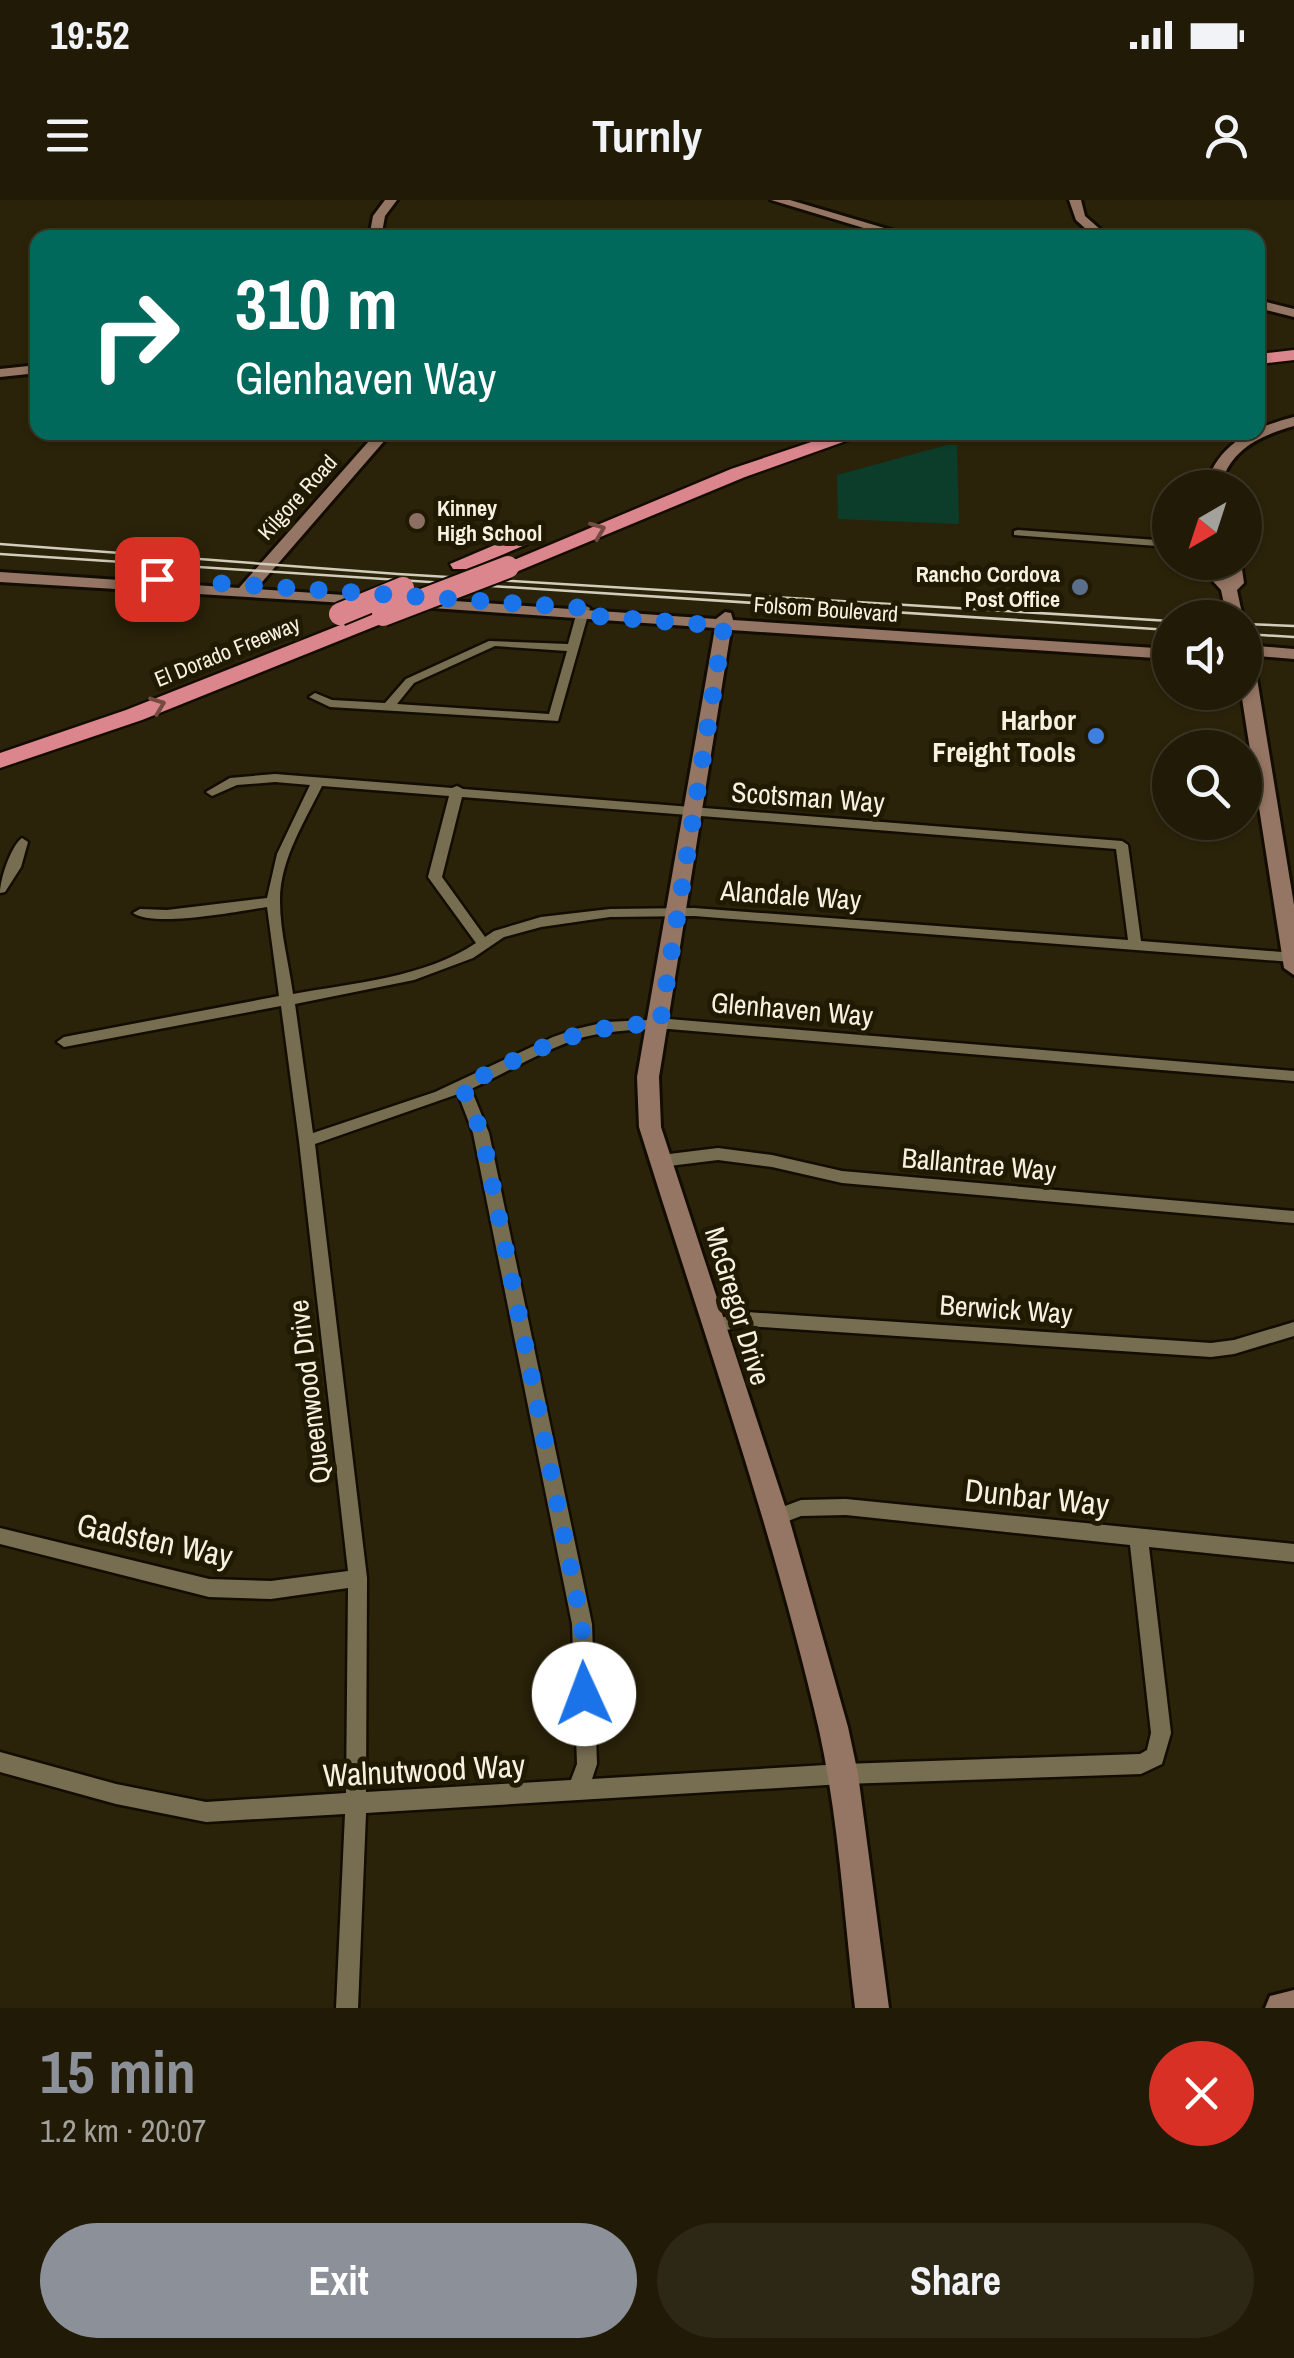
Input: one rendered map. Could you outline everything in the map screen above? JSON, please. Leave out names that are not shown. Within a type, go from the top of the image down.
[{"type":"highway","points":[[1265,345],[1294,343]]},
{"type":"highway","points":[[1265,358],[1294,356]]},
{"type":"highway","name":"El Dorado Freeway","points":[[0,740],[82,714],[700,468],[785,440]]},
{"type":"highway","name":"El Dorado Freeway","points":[[0,761],[148,710],[738,473],[838,440]]},
{"type":"street","points":[[376,230],[379,216],[391,200]]},
{"type":"street","points":[[777,200],[884,230]]},
{"type":"street","points":[[1075,200],[1080,217],[1095,230]]},
{"type":"street","points":[[1265,306],[1294,313]]},
{"type":"street","points":[[0,373],[30,370]]},
{"type":"street","points":[[1265,431],[1294,421]]},
{"type":"street","name":"Kilgore Road","points":[[246,589],[378,440]]},
{"type":"street","points":[[1214,470],[1230,451],[1249,440]]},
{"type":"street","points":[[1018,533],[1152,543]]},
{"type":"street","name":"Folsom Boulevard","points":[[0,569],[1152,653]]},
{"type":"street","name":"Folsom Boulevard","points":[[0,578],[246,589]]},
{"type":"street","points":[[1221,580],[1233,586]]},
{"type":"street","points":[[1228,580],[1233,586]]},
{"type":"street","points":[[1233,580],[1234,600]]},
{"type":"street","points":[[315,697],[330,703],[554,718],[583,611]]},
{"type":"street","name":"Folsom Boulevard","points":[[725,621],[1152,644]]},
{"type":"street","name":"McGregor Drive","points":[[725,621],[660,1024],[648,1077],[647,1104],[711,1326],[775,1518],[842,1774],[872,2008]]},
{"type":"street","points":[[994,643],[1001,639],[1053,637]]},
{"type":"street","points":[[388,707],[410,680],[492,643],[572,648]]},
{"type":"street","points":[[1262,651],[1294,654]]},
{"type":"street","points":[[1262,661],[1294,662]]},
{"type":"street","points":[[1254,710],[1288,888],[1293,963]]},
{"type":"street","name":"Scotsman Way","points":[[212,792],[226,784],[251,779],[318,781],[1122,845],[1135,945]]},
{"type":"street","name":"Queenwood Drive","points":[[318,781],[284,850],[275,878],[274,902],[307,1141],[358,1578],[356,1803],[347,2008]]},
{"type":"street","points":[[457,790],[435,876],[484,945]]},
{"type":"street","points":[[0,889],[20,856],[22,842]]},
{"type":"street","points":[[140,913],[167,915],[274,902]]},
{"type":"street","name":"Alandale Way","points":[[64,1042],[409,977],[484,945],[499,934],[540,922],[610,913],[678,912],[1135,945],[1293,963]]},
{"type":"street","name":"Glenhaven Way","points":[[307,1141],[462,1086],[572,1033],[613,1025],[660,1024],[1294,1076]]},
{"type":"street","points":[[462,1086],[482,1134],[582,1624],[587,1764],[578,1792]]},
{"type":"street","name":"Ballantrae Way","points":[[662,1161],[718,1154],[842,1176],[1294,1218]]},
{"type":"street","name":"Berwick Way","points":[[711,1326],[747,1320],[1211,1350],[1294,1330]]},
{"type":"street","name":"Dunbar Way","points":[[775,1518],[800,1508],[846,1507],[1294,1554]]},
{"type":"street","name":"Gadsten Way","points":[[0,1536],[209,1588],[271,1590],[358,1578]]},
{"type":"street","name":"Walnutwood Way","points":[[0,1762],[116,1794],[206,1812],[842,1774],[1141,1764],[1155,1756],[1161,1733],[1139,1539]]},
{"type":"street","points":[[1282,2008],[1294,2007]]},
{"type":"green space","points":[[957,445],[959,524],[838,519],[837,475]]},
{"type":"tram line","points":[[0,554],[1152,629]]},
{"type":"tram line","points":[[1262,635],[1294,637]]},
{"type":"railway","points":[[0,544],[398,574],[1152,620]]},
{"type":"railway","points":[[1262,625],[1294,626]]},
{"type":"place","name":"Kinney High School","points":[[417,521]]},
{"type":"place","name":"Rancho Cordova Post Office","points":[[1080,587]]},
{"type":"place","name":"Harbor Freight Tools","points":[[1096,736]]},
{"type":"route","points":[[157,579],[584,608],[582,615],[724,626],[660,1024],[613,1025],[572,1033],[462,1086],[482,1134],[582,1624],[584,1694]]}]
